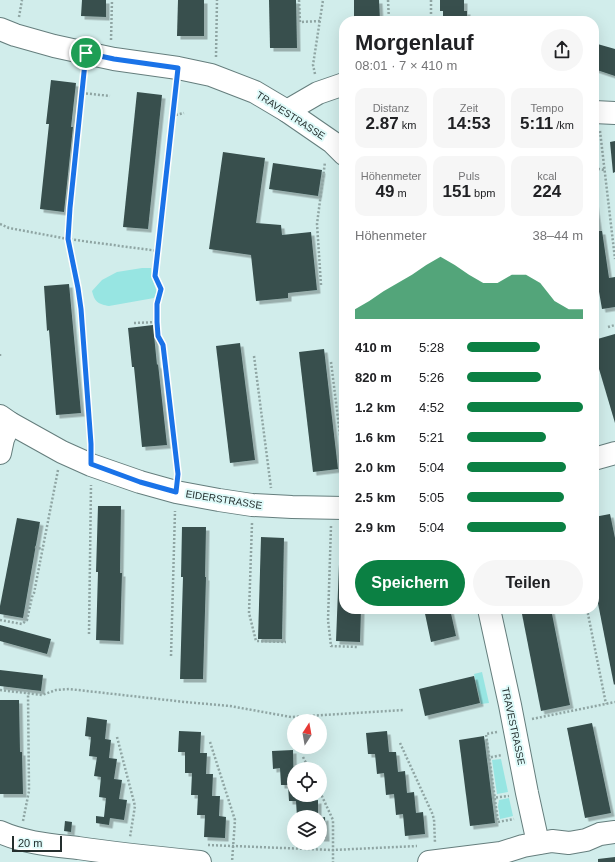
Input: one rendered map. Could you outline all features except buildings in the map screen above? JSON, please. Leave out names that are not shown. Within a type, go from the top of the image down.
[{"type":"street","name":"TRAVESTRASSE","points":[[0,29],[15,35],[54,46],[86,53],[211,75],[255,92],[287,111],[338,148]]},
{"type":"street","points":[[287,111],[318,93],[339,86]]},
{"type":"street","points":[[0,453],[5,420]]},
{"type":"street","name":"EIDERSTRASSE","points":[[5,420],[62,452],[140,482],[176,492],[252,505],[338,508]]},
{"type":"street","points":[[599,458],[615,453]]},
{"type":"street","name":"TRAVESTRASSE","points":[[489,614],[538,843]]},
{"type":"street","points":[[428,856],[501,853],[538,843],[552,841],[568,843],[586,840],[600,834],[615,832]]},
{"type":"street","points":[[10,836],[45,844],[128,855],[200,853]]},
{"type":"path","points":[[112,0],[111,40],[114,59]]},
{"type":"path","points":[[211,75],[216,62],[216,0]]},
{"type":"path","points":[[299,0],[300,22],[320,21]]},
{"type":"path","points":[[318,93],[313,65],[323,0]]},
{"type":"path","points":[[388,0],[389,16]]},
{"type":"path","points":[[430,0],[431,16]]},
{"type":"path","points":[[86,53],[68,239],[81,309],[91,444],[89,634]]},
{"type":"path","points":[[171,656],[176,492],[178,474],[163,345],[158,336],[157,304],[161,289],[155,276],[178,68]]},
{"type":"path","points":[[82,93],[110,96]]},
{"type":"path","points":[[172,116],[184,113]]},
{"type":"path","points":[[602,113],[604,170],[615,259]]},
{"type":"path","points":[[321,285],[317,224],[326,157],[338,148]]},
{"type":"path","points":[[599,169],[604,170]]},
{"type":"path","points":[[0,224],[9,228],[68,239],[158,251]]},
{"type":"path","points":[[134,323],[157,322]]},
{"type":"path","points":[[608,327],[615,325]]},
{"type":"path","points":[[155,340],[160,340]]},
{"type":"path","points":[[254,356],[274,506]]},
{"type":"path","points":[[331,362],[339,427]]},
{"type":"path","points":[[0,620],[22,624],[27,620],[62,452]]},
{"type":"path","points":[[252,505],[249,613],[256,641],[286,642]]},
{"type":"path","points":[[338,508],[328,620],[331,646],[357,647]]},
{"type":"path","points":[[36,548],[42,549]]},
{"type":"path","points":[[28,591],[34,592]]},
{"type":"path","points":[[588,614],[606,704]]},
{"type":"path","points":[[0,690],[42,695],[56,690],[69,689],[230,706],[291,717],[404,710]]},
{"type":"path","points":[[10,836],[29,791],[28,693]]},
{"type":"path","points":[[532,815],[498,822],[486,734],[615,702]]},
{"type":"path","points":[[117,737],[135,806],[128,855]]},
{"type":"path","points":[[210,742],[235,820],[232,862]]},
{"type":"path","points":[[200,853],[233,846],[428,856],[434,819],[400,743]]},
{"type":"path","points":[[303,757],[306,762]]},
{"type":"path","points":[[325,802],[333,820],[333,862]]},
{"type":"shaded area","points":[[151,268],[157,292],[154,298],[109,306],[100,304],[96,300],[92,291],[102,280],[117,272]]},
{"type":"shaded area","points":[[482,672],[489,703],[481,704],[474,674]]},
{"type":"shaded area","points":[[501,759],[508,792],[497,794],[492,760]]},
{"type":"shaded area","points":[[509,798],[513,816],[500,819],[498,806],[499,800]]},
{"type":"route","points":[[86,53],[114,59],[178,68],[155,276],[161,289],[157,304],[158,336],[163,345],[178,474],[176,492],[140,482],[91,464],[91,444],[81,309],[68,239],[86,53]]}]
